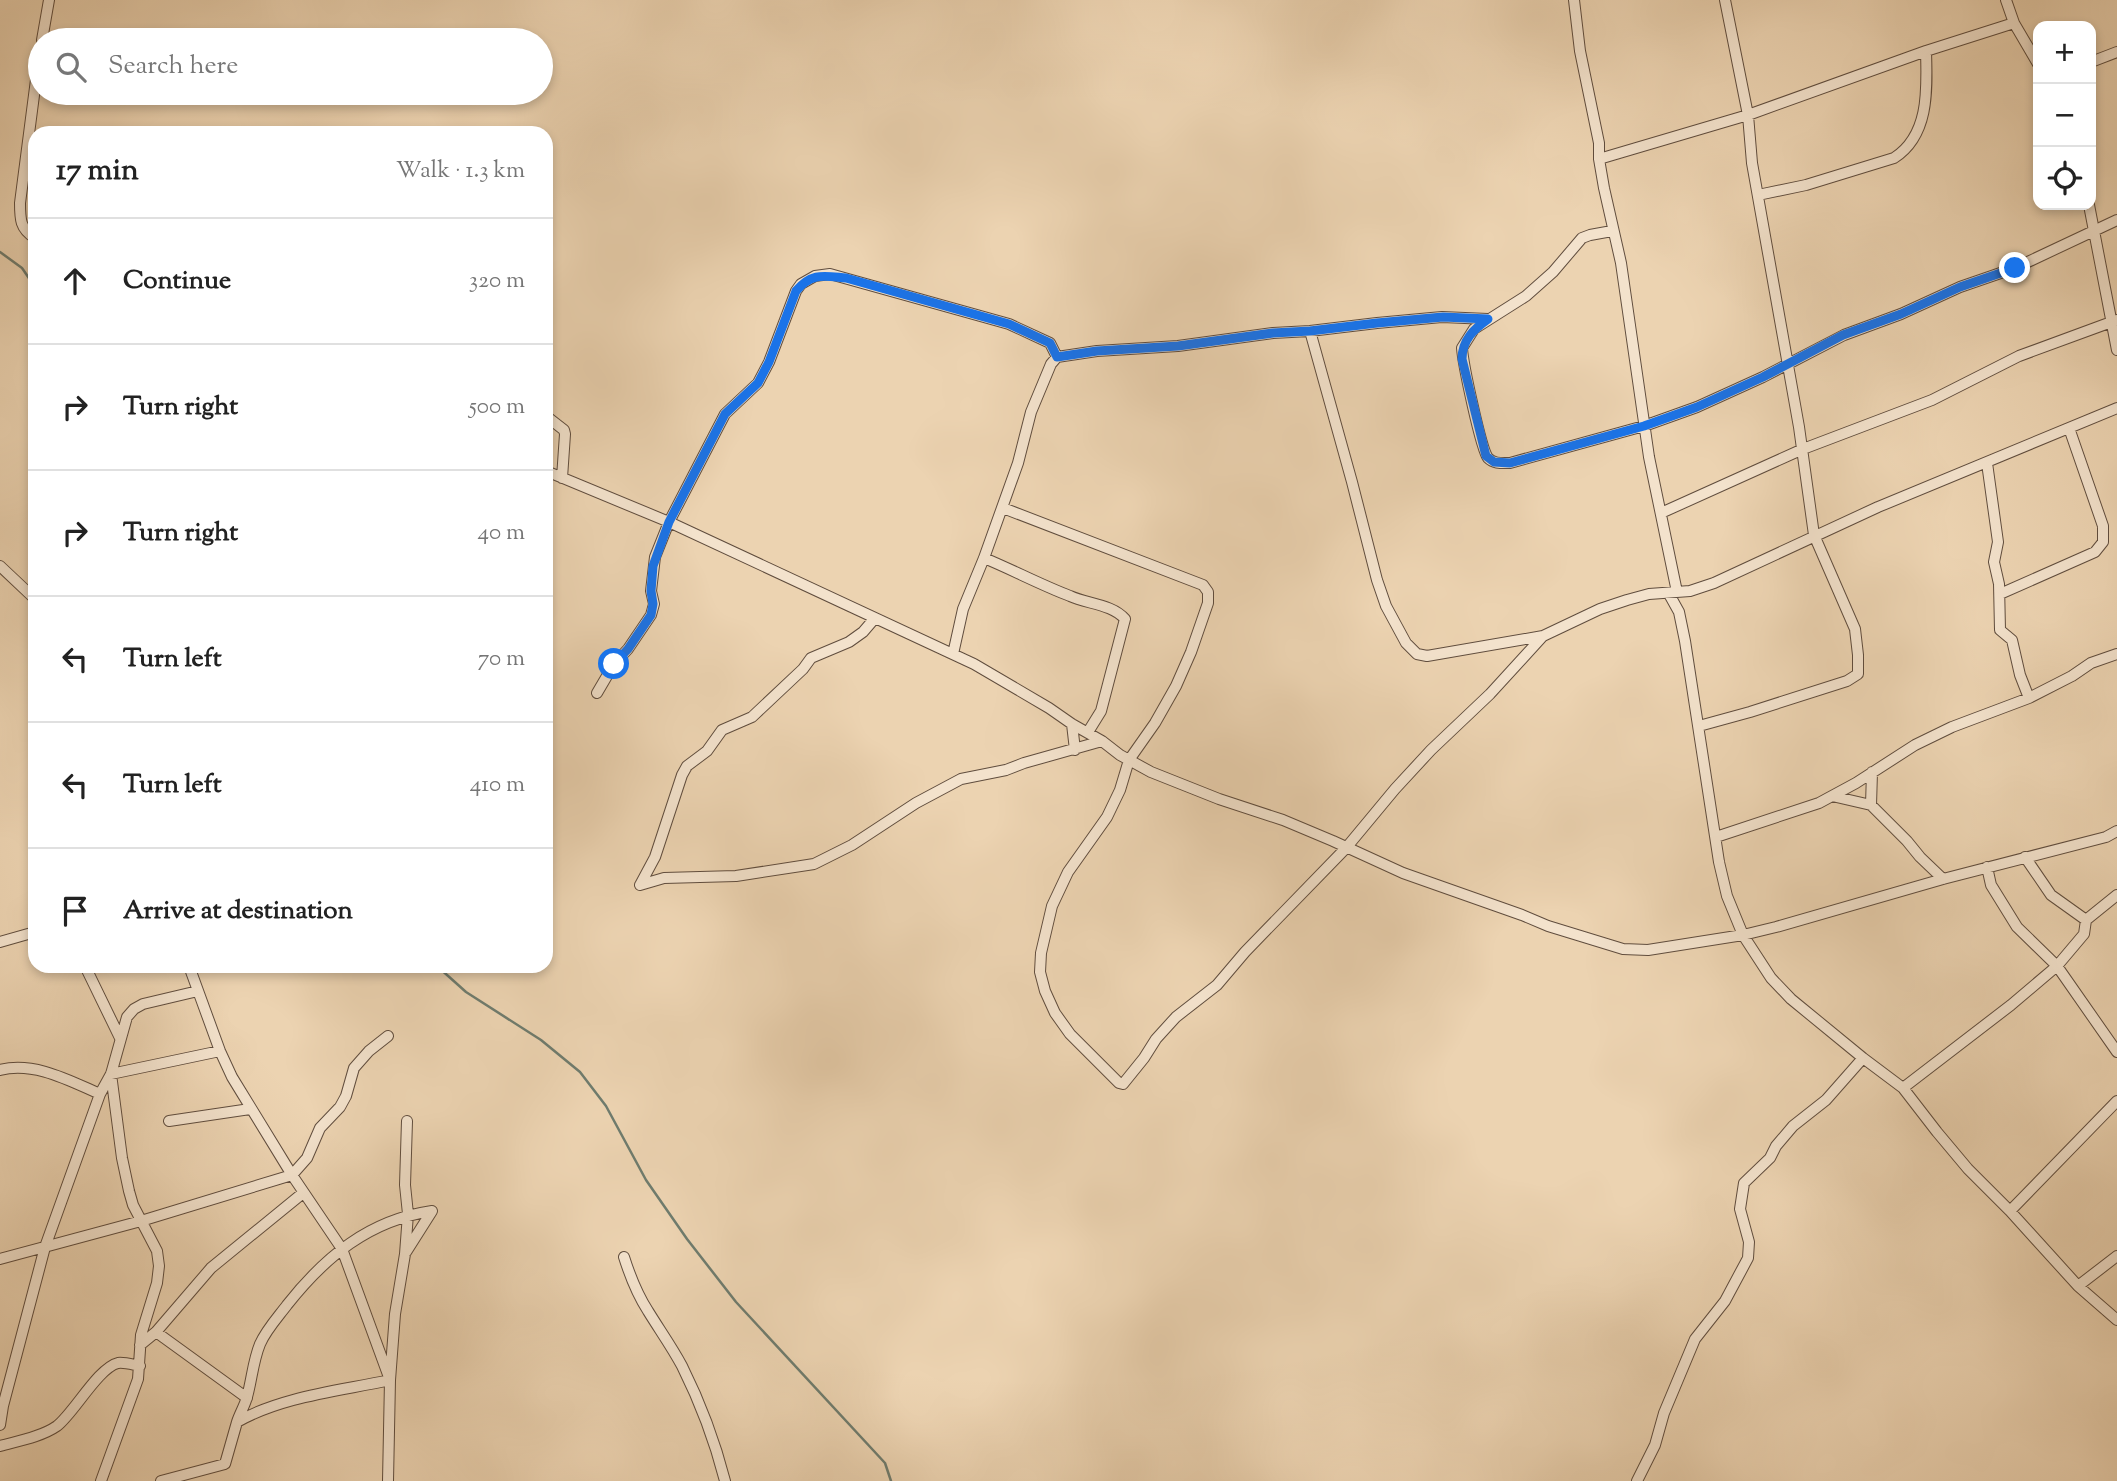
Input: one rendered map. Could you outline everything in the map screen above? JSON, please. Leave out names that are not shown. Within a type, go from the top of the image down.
[{"type":"street","points":[[44,28],[49,0]]},
{"type":"street","points":[[1574,0],[1580,51],[1599,143],[1599,159],[1612,231],[1621,263],[1644,426],[1699,726],[1716,837],[1727,896],[1743,935],[1779,987],[1903,1088],[1968,1170],[2010,1211],[2078,1286],[2117,1320]]},
{"type":"street","points":[[1699,726],[1847,681],[1858,674],[1855,629],[1814,535],[1803,449],[1758,195],[1748,114],[1725,0]]},
{"type":"street","points":[[2006,0],[2014,23],[2033,55]]},
{"type":"street","points":[[1599,159],[1748,114],[2014,23]]},
{"type":"street","points":[[1758,195],[1806,185],[1894,158],[1905,151],[1924,116],[1927,87],[1926,51]]},
{"type":"street","points":[[2096,60],[2117,52]]},
{"type":"street","points":[[30,126],[33,105]]},
{"type":"street","points":[[28,141],[20,203],[20,220],[28,234]]},
{"type":"street","points":[[2090,210],[2114,321],[2117,350]]},
{"type":"street","points":[[1612,231],[1582,238],[1553,272],[1527,296],[1474,329],[1462,348],[1462,359],[1486,456],[1494,462],[1510,463],[1644,426],[1697,407],[1843,335],[1901,314],[1960,287],[2015,268],[2117,220]]},
{"type":"street","points":[[597,694],[609,671],[651,615],[653,566],[669,522],[725,414],[758,383],[769,362],[796,291],[801,285],[815,276],[830,274],[846,278],[1009,324],[1050,343],[1057,357]]},
{"type":"street","points":[[953,654],[963,608],[1003,508],[1031,412],[1051,364],[1057,357],[1443,317],[1488,319]]},
{"type":"street","points":[[1661,513],[1803,449],[1932,400],[2019,356],[2114,321]]},
{"type":"street","points":[[1310,331],[1386,606],[1406,643],[1417,654],[1427,656],[1543,636],[1588,614],[1627,600],[1649,594],[1689,592],[1714,583],[1814,535],[2117,408]]},
{"type":"street","points":[[553,421],[565,434],[562,478]]},
{"type":"street","points":[[2000,594],[2095,552],[2103,542],[2103,526],[2069,428]]},
{"type":"street","points":[[1987,463],[1998,542],[1994,562],[2000,594],[2000,630],[2012,640],[2020,675],[2029,698]]},
{"type":"street","points":[[553,474],[669,522],[953,654],[1018,689],[1129,761],[1151,772],[1219,799],[1283,820],[1403,873],[1511,910],[1548,926],[1623,949],[1648,950],[1743,935],[2106,837],[2117,831]]},
{"type":"street","points":[[1003,508],[1203,585],[1208,592],[1208,603],[1176,686],[1129,761],[1115,803],[1068,872],[1052,906],[1041,953],[1040,972],[1055,1013],[1070,1034],[1123,1084],[1156,1039],[1177,1017],[1217,985],[1245,952],[1346,848],[1404,779],[1490,694],[1543,636]]},
{"type":"street","points":[[984,558],[1072,597],[1109,608],[1125,619],[1101,711],[1088,732]]},
{"type":"street","points":[[0,566],[28,592]]},
{"type":"street","points":[[1679,612],[1689,592]]},
{"type":"street","points":[[875,618],[863,632],[849,642],[811,658],[803,669],[751,717],[722,730],[707,751],[687,766],[655,857],[640,885],[664,878],[736,876],[814,864],[852,845],[916,803],[961,779],[1006,770],[1102,741]]},
{"type":"street","points":[[1716,837],[1809,807],[1937,734],[2029,698],[2091,663],[2117,654]]},
{"type":"street","points":[[1072,724],[1075,750]]},
{"type":"street","points":[[1871,805],[1872,772]]},
{"type":"street","points":[[1832,796],[1871,805],[1943,879]]},
{"type":"street","points":[[2025,857],[2051,895],[2087,920]]},
{"type":"street","points":[[1987,867],[1991,885],[2017,927],[2057,966],[2117,1052]]},
{"type":"street","points":[[1969,872],[1991,885]]},
{"type":"street","points":[[1903,1088],[2057,966],[2084,934],[2087,920],[2117,895]]},
{"type":"street","points":[[0,942],[28,934]]},
{"type":"street","points":[[88,973],[120,1038]]},
{"type":"street","points":[[192,973],[220,1051],[250,1108],[342,1249],[390,1380]]},
{"type":"street","points":[[0,1425],[45,1247],[100,1094],[111,1074],[127,1017],[143,1004],[198,991]]},
{"type":"street","points":[[0,1259],[141,1221],[292,1175],[307,1157],[320,1128],[340,1107],[354,1068],[388,1036]]},
{"type":"street","points":[[111,1074],[220,1051]]},
{"type":"street","points":[[1637,1481],[1655,1445],[1664,1413],[1695,1339],[1718,1313],[1748,1258],[1749,1242],[1740,1209],[1744,1182],[1770,1158],[1776,1146],[1793,1126],[1826,1100],[1863,1058]]},
{"type":"street","points":[[0,1070],[13,1067],[44,1072],[100,1094]]},
{"type":"street","points":[[101,1481],[132,1398],[140,1366],[143,1325],[157,1283],[159,1266],[157,1251],[133,1205],[124,1169],[111,1074]]},
{"type":"street","points":[[2010,1211],[2117,1101]]},
{"type":"street","points":[[169,1121],[250,1108]]},
{"type":"street","points":[[388,1481],[390,1380],[395,1314],[405,1254],[408,1214],[405,1185],[407,1121]]},
{"type":"street","points":[[140,1345],[156,1332],[211,1268],[303,1193]]},
{"type":"street","points":[[161,1481],[225,1464],[247,1398],[261,1342],[301,1287],[319,1268],[353,1240],[370,1231],[408,1214],[432,1211],[405,1254]]},
{"type":"street","points":[[2078,1286],[2117,1256]]},
{"type":"street","points":[[624,1257],[632,1282],[646,1309],[682,1366],[709,1429],[725,1481]]},
{"type":"street","points":[[156,1332],[247,1398]]},
{"type":"street","points":[[0,1446],[41,1434],[57,1426],[85,1392],[111,1367],[120,1363],[140,1366]]},
{"type":"street","points":[[237,1422],[281,1404],[390,1380]]},
{"type":"waterway","points":[[0,252],[22,268],[28,277]]},
{"type":"waterway","points":[[445,973],[466,992],[541,1040],[580,1072],[606,1106],[646,1180],[687,1239],[736,1302],[885,1463],[891,1481]]},
{"type":"route","points":[[614,664],[628,649],[651,615],[653,566],[669,522],[725,414],[758,383],[769,362],[796,291],[815,276],[830,274],[1009,324],[1050,343],[1054,346],[1057,357],[1443,317],[1488,319],[1474,329],[1462,348],[1462,359],[1486,456],[1494,462],[1510,463],[1644,426],[1697,407],[1763,377],[1843,335],[1901,314],[1960,287],[2015,268]]}]
